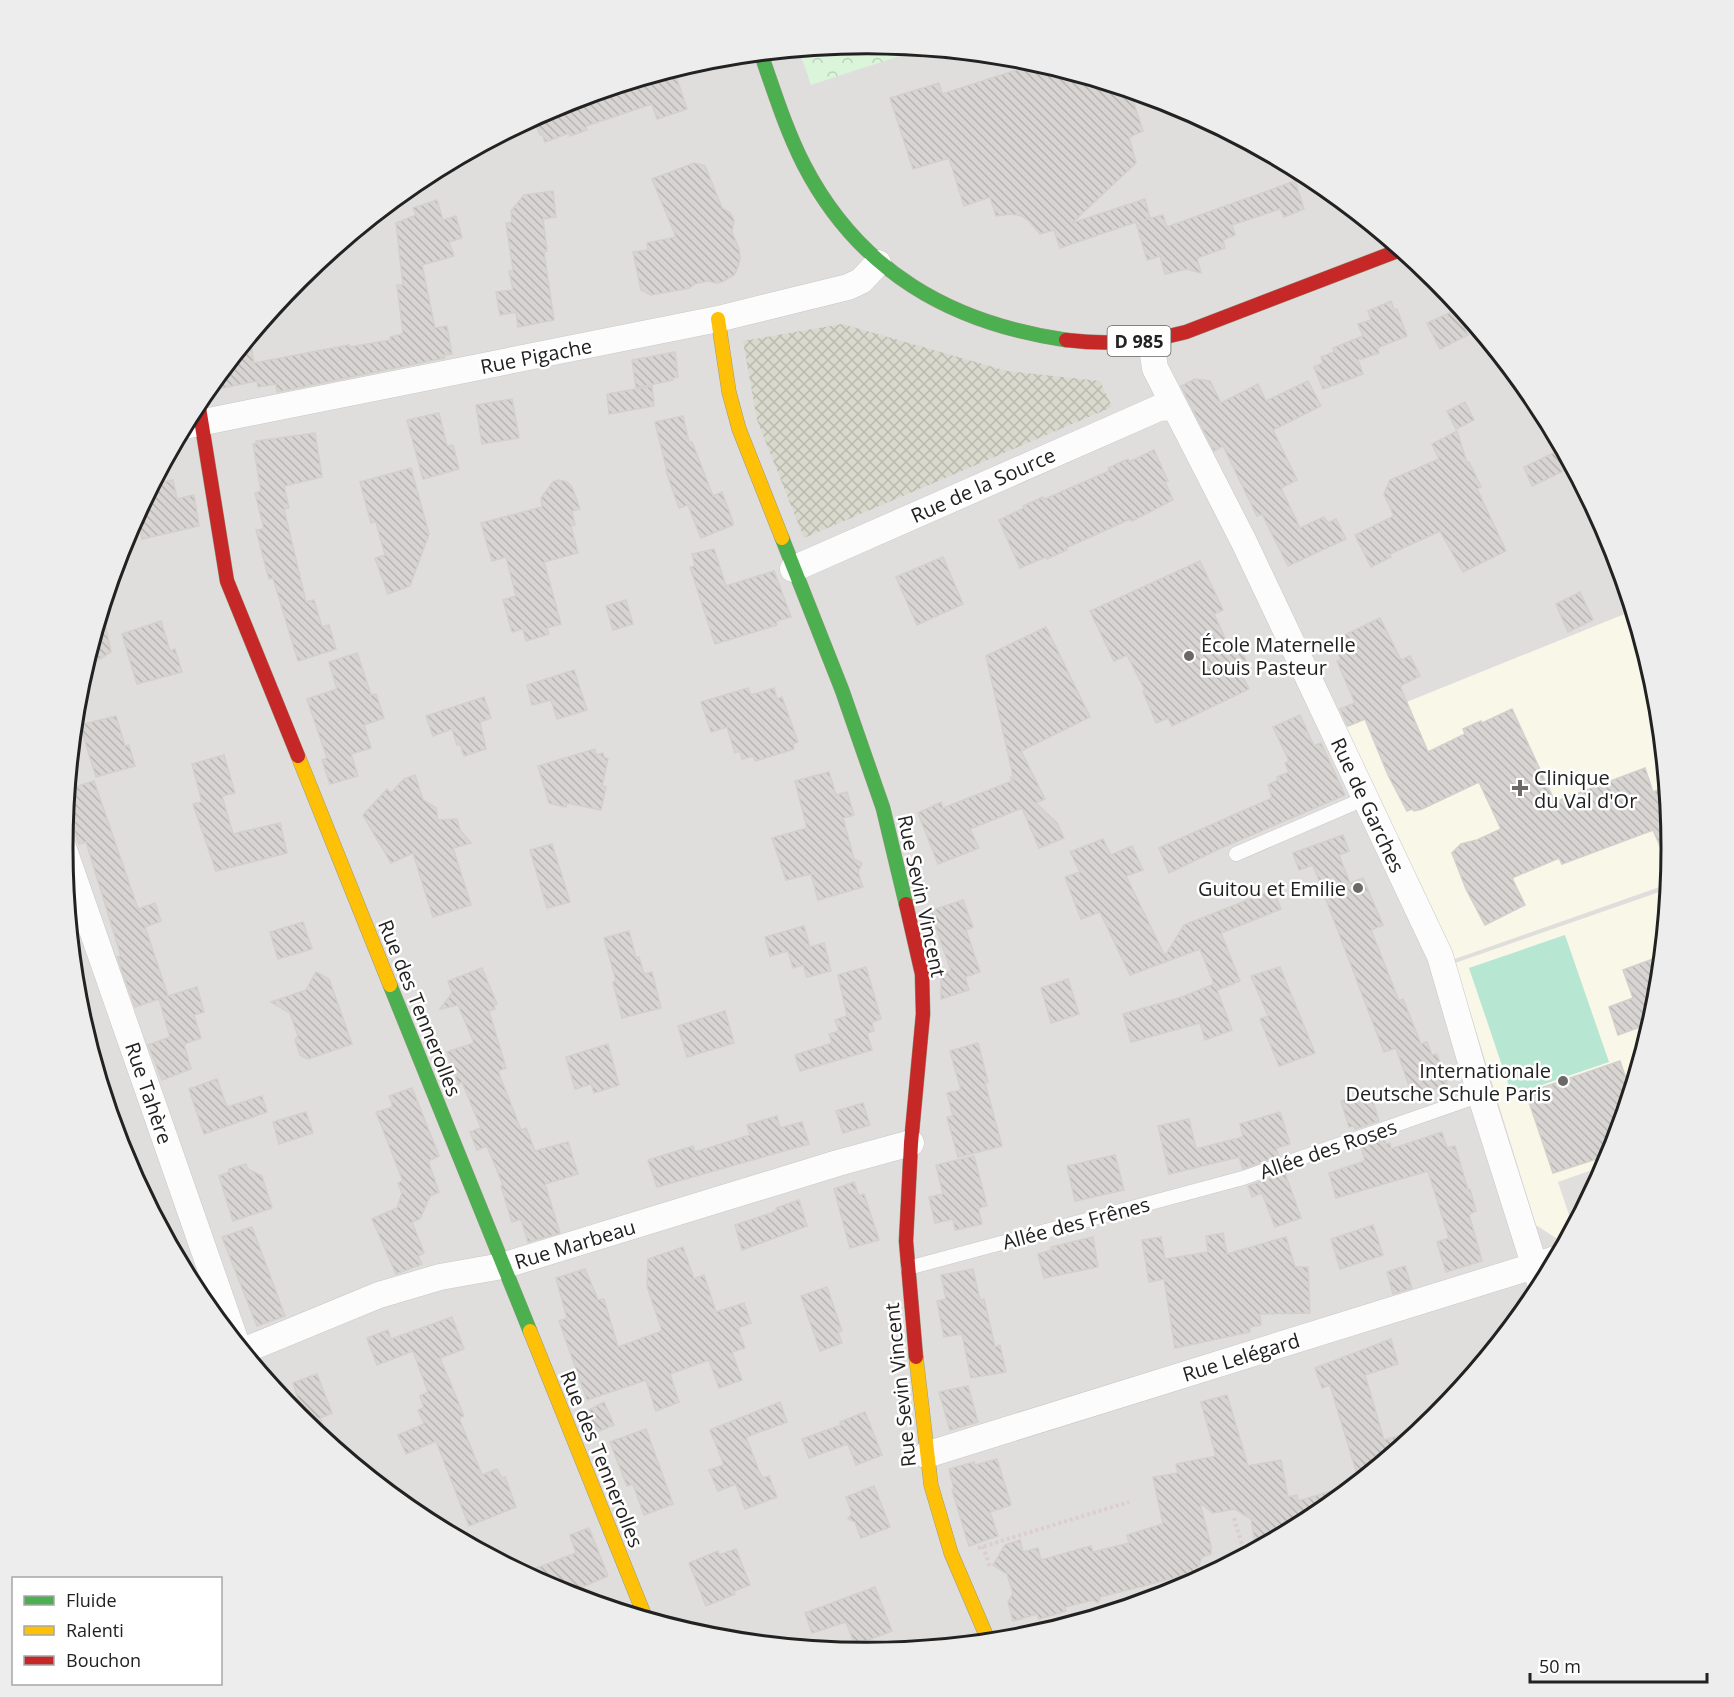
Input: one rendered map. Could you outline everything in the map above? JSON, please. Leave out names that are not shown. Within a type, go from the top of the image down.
[{"type":"street","name":"D 985","points":[[763,61],[786,126],[810,177],[834,213],[878,263],[918,290],[1001,327],[1050,338],[1096,342],[1151,341],[1186,332],[1393,253]]},
{"type":"street","name":"Rue Pigache","points":[[201,416],[718,319],[848,287],[861,281],[878,263]]},
{"type":"street","name":"Rue Sevin Vincent","points":[[718,319],[729,392],[739,429],[842,690],[883,808],[922,974],[923,1014],[911,1143],[906,1241],[926,1455],[931,1485],[951,1553],[986,1634]]},
{"type":"street","name":"Rue de Garches","points":[[1151,341],[1155,368],[1244,542],[1440,956],[1481,1095],[1542,1267]]},
{"type":"street","name":"Rue de la Source","points":[[793,569],[1159,408],[1174,407]]},
{"type":"street","name":"Rue des Tennerolles","points":[[195,424],[227,581],[642,1610]]},
{"type":"street","name":"Rue Tahère","points":[[73,876],[228,1320]]},
{"type":"street","name":"Rue Marbeau","points":[[250,1348],[379,1295],[440,1277],[502,1266],[838,1163],[911,1143]]},
{"type":"street","name":"Rue Lelégard","points":[[926,1455],[1539,1273]]},
{"type":"lane","points":[[1236,854],[1366,798]]},
{"type":"lane","name":"Allée des Roses","points":[[1243,1178],[1481,1095]]},
{"type":"lane","name":"Allée des Frênes","points":[[908,1268],[1243,1178]]},
{"type":"path","points":[[951,1553],[970,1551],[1128,1502]]},
{"type":"path","points":[[1234,1518],[1243,1548]]},
{"type":"shaded area","points":[[867,54],[919,56],[1022,69],[1073,81],[1171,114],[1218,136],[1264,160],[1351,218],[1391,251],[1464,325],[1528,407],[1555,451],[1580,497],[1619,593],[1634,643],[1655,745],[1660,797],[1660,900],[1655,952],[1634,1054],[1601,1153],[1580,1200],[1528,1290],[1497,1332],[1429,1410],[1391,1446],[1351,1479],[1264,1537],[1171,1583],[1122,1601],[1022,1628],[971,1636],[867,1643],[815,1641],[712,1628],[661,1616],[563,1583],[516,1561],[470,1537],[383,1479],[343,1446],[270,1372],[206,1290],[179,1246],[154,1200],[115,1104],[100,1054],[79,952],[72,848],[74,797],[79,745],[100,643],[133,544],[154,497],[206,407],[237,365],[305,287],[343,251],[383,218],[470,160],[563,114],[612,96],[712,69],[763,61]]},
{"type":"shaded area","points":[[842,324],[1007,371],[1100,381],[1112,407],[804,538],[757,420],[743,341]]},
{"type":"shaded area","name":"Clinique du Val d'Or","points":[[1625,614],[1646,694],[1655,745],[1660,797],[1660,887],[1452,960],[1345,727]]},
{"type":"shaded area","name":"Internationale Deutsche Schule Paris","points":[[1660,892],[1655,952],[1634,1054],[1601,1153],[1580,1200],[1558,1240],[1536,1225],[1455,963]]},
{"type":"shaded area","points":[[1594,1169],[1570,1218],[1558,1182]]},
{"type":"green space","points":[[867,54],[902,55],[811,85],[802,57]]},
{"type":"green space","points":[[1565,935],[1609,1062],[1512,1095],[1469,968]]},
{"type":"building","points":[[1020,69],[1073,81],[1133,100],[1143,131],[1129,137],[1136,163],[1072,223],[1145,199],[1150,218],[1145,220],[1163,215],[1167,227],[1295,181],[1304,209],[1284,217],[1280,209],[1232,225],[1235,235],[1223,240],[1225,248],[1197,258],[1201,273],[1187,269],[1165,274],[1160,256],[1147,260],[1136,222],[1060,248],[1054,230],[1040,234],[1022,216],[1012,214],[996,216],[990,197],[964,206],[949,158],[913,169],[890,98],[939,83],[942,94]]},
{"type":"building","points":[[676,77],[687,109],[657,119],[652,104],[586,126],[587,130],[570,136],[569,133],[545,142],[542,134],[540,135],[537,126],[563,114],[612,96]]},
{"type":"building","points":[[694,163],[705,166],[722,208],[730,213],[734,220],[732,232],[739,249],[738,267],[734,275],[722,282],[708,281],[694,284],[690,288],[651,295],[641,290],[633,252],[648,250],[647,243],[676,237],[652,179]]},
{"type":"building","points":[[553,191],[556,217],[543,219],[547,251],[544,252],[554,320],[518,327],[516,312],[500,315],[496,292],[513,290],[509,271],[513,270],[506,223],[512,222],[511,211],[524,195]]},
{"type":"building","points":[[437,200],[443,220],[456,216],[462,238],[449,242],[454,256],[422,265],[435,328],[447,326],[452,354],[444,355],[445,358],[277,392],[276,384],[258,387],[257,381],[220,389],[252,347],[254,363],[349,345],[349,347],[391,340],[390,337],[403,334],[397,285],[403,285],[396,223],[416,215],[413,208]]},
{"type":"building","points":[[1391,301],[1394,310],[1397,309],[1407,336],[1377,348],[1379,353],[1358,360],[1363,374],[1323,389],[1314,367],[1323,363],[1321,357],[1334,352],[1333,348],[1363,336],[1358,324],[1371,320],[1368,311]]},
{"type":"building","points":[[1452,312],[1462,323],[1468,335],[1440,349],[1427,323]]},
{"type":"building","points":[[675,352],[678,377],[636,388],[632,360]]},
{"type":"building","points":[[1195,379],[1210,381],[1221,403],[1258,384],[1266,401],[1308,381],[1321,406],[1273,430],[1297,480],[1281,488],[1300,528],[1324,517],[1328,523],[1336,519],[1346,539],[1288,566],[1262,514],[1257,516],[1223,446],[1214,451],[1181,386]]},
{"type":"building","points":[[652,386],[654,406],[609,414],[607,394]]},
{"type":"building","points":[[512,399],[519,438],[482,444],[476,405]]},
{"type":"building","points":[[1465,402],[1474,420],[1456,429],[1447,411]]},
{"type":"building","points":[[439,413],[447,446],[453,445],[459,469],[423,479],[407,420]]},
{"type":"building","points":[[683,416],[689,442],[692,442],[713,496],[722,492],[733,522],[733,525],[701,538],[688,505],[679,508],[666,471],[655,422]]},
{"type":"building","points":[[1457,431],[1467,463],[1469,462],[1481,487],[1477,489],[1506,551],[1463,572],[1440,531],[1390,554],[1391,557],[1371,567],[1355,535],[1394,516],[1384,494],[1390,480],[1439,459],[1432,444]]},
{"type":"building","points":[[315,433],[322,477],[284,486],[289,508],[284,509],[306,602],[314,600],[322,627],[329,625],[336,649],[298,661],[273,578],[269,579],[256,530],[264,529],[255,493],[261,491],[253,444],[256,444],[256,441]]},
{"type":"building","points":[[1154,450],[1168,481],[1165,482],[1173,500],[1132,521],[1130,519],[1066,548],[1067,550],[1047,559],[1046,557],[1020,568],[999,520],[1024,508],[1023,506],[1043,497],[1045,499],[1109,471],[1108,468],[1128,459],[1129,462]]},
{"type":"building","points":[[1556,452],[1565,470],[1532,486],[1524,467]]},
{"type":"building","points":[[411,468],[429,534],[410,586],[388,594],[375,558],[385,555],[376,522],[371,523],[360,482]]},
{"type":"building","points":[[173,480],[177,499],[194,495],[199,526],[142,539],[140,529],[162,482]]},
{"type":"building","points":[[559,480],[567,482],[572,487],[580,509],[572,511],[575,525],[571,526],[578,553],[544,562],[561,624],[547,628],[549,634],[526,641],[523,629],[512,632],[503,600],[516,596],[506,557],[492,561],[481,523],[542,507],[541,498],[553,482]]},
{"type":"building","points":[[714,549],[726,586],[774,571],[791,617],[776,621],[777,625],[715,644],[690,567],[695,566],[692,554]]},
{"type":"building","points":[[943,557],[963,604],[917,625],[896,577]]},
{"type":"building","name":"École Maternelle Louis Pasteur","points":[[1200,561],[1223,610],[1214,614],[1230,649],[1239,645],[1252,673],[1243,677],[1249,689],[1172,726],[1168,718],[1156,723],[1143,691],[1145,690],[1127,655],[1114,661],[1090,611]]},
{"type":"building","points":[[1580,592],[1593,620],[1568,632],[1556,604]]},
{"type":"building","points":[[626,600],[633,624],[613,630],[606,606]]},
{"type":"building","points":[[1380,618],[1401,660],[1410,656],[1420,676],[1400,686],[1428,752],[1465,734],[1463,729],[1512,709],[1555,802],[1645,768],[1653,792],[1659,790],[1661,848],[1653,830],[1562,864],[1559,858],[1512,878],[1525,905],[1485,925],[1466,889],[1452,853],[1461,844],[1477,840],[1501,829],[1479,782],[1422,809],[1407,811],[1388,775],[1365,719],[1348,726],[1340,709],[1355,703],[1337,661],[1341,660],[1332,641]]},
{"type":"building","points":[[161,621],[170,651],[175,649],[182,672],[137,684],[122,634]]},
{"type":"building","points":[[105,625],[111,652],[96,661]]},
{"type":"building","points":[[1046,627],[1090,717],[1021,751],[1045,799],[1036,803],[1057,823],[1064,838],[1039,848],[1022,808],[970,829],[979,848],[938,864],[918,813],[941,802],[943,808],[1012,781],[1010,776],[1014,780],[986,656]]},
{"type":"building","points":[[357,653],[371,695],[376,694],[384,718],[364,725],[371,748],[351,754],[358,776],[330,784],[322,760],[327,758],[307,699],[337,689],[329,662]]},
{"type":"building","points":[[574,670],[587,710],[557,719],[551,700],[532,705],[527,685]]},
{"type":"building","points":[[748,688],[751,695],[774,688],[777,699],[782,697],[798,742],[793,744],[794,749],[755,761],[754,756],[742,759],[740,751],[735,753],[727,727],[711,732],[701,702]]},
{"type":"building","points":[[484,697],[491,718],[480,722],[486,749],[464,756],[460,744],[457,745],[452,729],[433,736],[426,716]]},
{"type":"building","points":[[1300,715],[1314,746],[1321,743],[1345,795],[1169,873],[1159,848],[1272,798],[1268,785],[1278,780],[1277,777],[1289,772],[1285,763],[1289,761],[1273,727]]},
{"type":"building","points":[[116,716],[125,746],[129,745],[135,766],[96,777],[82,730],[83,724]]},
{"type":"building","points":[[595,749],[596,755],[603,753],[608,759],[602,786],[606,787],[601,810],[567,803],[566,807],[549,803],[538,766]]},
{"type":"building","points":[[224,755],[235,793],[222,796],[233,834],[280,823],[287,853],[216,871],[193,804],[202,802],[192,764]]},
{"type":"building","points":[[829,772],[836,795],[847,792],[854,815],[843,818],[854,859],[862,863],[858,872],[863,887],[818,900],[811,874],[786,880],[772,838],[807,828],[795,781]]},
{"type":"building","points":[[415,775],[423,800],[436,808],[438,820],[457,819],[460,830],[471,843],[453,848],[471,905],[433,917],[413,853],[391,863],[363,815],[387,789],[391,793],[404,779]]},
{"type":"building","points":[[94,781],[138,909],[155,903],[161,921],[145,927],[168,996],[197,987],[204,1012],[194,1015],[201,1038],[184,1044],[191,1069],[162,1080],[148,1045],[170,1037],[159,999],[135,1007],[117,957],[121,956],[86,842],[79,844],[73,826],[74,794],[77,793],[75,787]]},
{"type":"building","points":[[1343,835],[1349,851],[1339,855],[1350,883],[1363,878],[1383,925],[1371,930],[1399,1001],[1403,999],[1421,1044],[1427,1042],[1432,1055],[1437,1054],[1447,1084],[1413,1097],[1396,1048],[1384,1052],[1313,865],[1299,870],[1293,853]]},
{"type":"building","points":[[1103,839],[1111,855],[1132,846],[1143,870],[1126,876],[1165,956],[1184,925],[1273,890],[1281,909],[1221,933],[1240,981],[1217,990],[1232,1030],[1205,1040],[1200,1023],[1131,1042],[1123,1014],[1182,997],[1214,984],[1200,949],[1130,975],[1100,912],[1081,919],[1065,877],[1080,872],[1070,852]]},
{"type":"building","points":[[552,844],[570,902],[547,908],[530,850]]},
{"type":"building","points":[[963,900],[973,927],[966,930],[980,972],[965,977],[969,990],[941,999],[941,974],[951,971],[930,911]]},
{"type":"building","points":[[303,922],[312,949],[278,959],[270,932]]},
{"type":"building","points":[[804,926],[810,947],[824,943],[831,971],[807,977],[803,965],[793,968],[788,951],[770,956],[765,937]]},
{"type":"building","points":[[629,931],[636,958],[639,957],[644,974],[652,972],[661,1008],[622,1018],[613,982],[616,981],[604,938]]},
{"type":"building","points":[[1654,959],[1640,1027],[1618,1035],[1609,1007],[1633,998],[1623,970]]},
{"type":"building","points":[[866,967],[881,1019],[872,1022],[874,1031],[867,1033],[872,1050],[800,1071],[795,1055],[832,1043],[829,1034],[839,1031],[835,1020],[847,1016],[838,975]]},
{"type":"building","points":[[1280,967],[1315,1053],[1279,1066],[1260,1019],[1268,1016],[1251,976]]},
{"type":"building","points":[[482,968],[497,1004],[494,1005],[495,1009],[489,1011],[506,1068],[498,1071],[521,1130],[526,1128],[535,1151],[568,1142],[578,1174],[545,1184],[560,1233],[528,1242],[521,1219],[512,1222],[501,1186],[503,1185],[487,1146],[477,1150],[470,1132],[481,1128],[462,1082],[458,1084],[447,1052],[474,1043],[458,1005],[440,1009],[452,993],[448,981]]},
{"type":"building","points":[[316,972],[329,979],[352,1044],[308,1059],[300,1055],[295,1040],[298,1036],[290,1013],[271,1002],[306,990]]},
{"type":"building","points":[[1068,979],[1079,1014],[1051,1023],[1041,988]]},
{"type":"building","points":[[725,1011],[734,1043],[687,1057],[678,1026]]},
{"type":"building","points":[[978,1043],[988,1082],[985,1083],[1002,1146],[958,1157],[947,1117],[953,1116],[947,1093],[961,1090],[950,1051]]},
{"type":"building","points":[[608,1044],[619,1085],[594,1093],[591,1084],[575,1089],[566,1057]]},
{"type":"building","points":[[1620,1061],[1625,1076],[1628,1075],[1599,1158],[1553,1173],[1526,1093]]},
{"type":"building","points":[[217,1079],[227,1107],[262,1096],[267,1112],[204,1134],[189,1089]]},
{"type":"building","points":[[412,1088],[439,1156],[428,1161],[439,1192],[430,1196],[420,1219],[412,1222],[424,1253],[418,1256],[422,1264],[396,1274],[372,1219],[397,1208],[402,1193],[398,1183],[403,1181],[376,1112],[393,1107],[389,1096]]},
{"type":"building","points":[[1370,1092],[1379,1121],[1355,1129],[1354,1126],[1349,1127],[1341,1101]]},
{"type":"building","points":[[863,1103],[870,1125],[843,1133],[836,1111]]},
{"type":"building","points":[[306,1112],[313,1133],[279,1144],[273,1122]]},
{"type":"building","points":[[1280,1112],[1290,1144],[1276,1148],[1279,1156],[1243,1169],[1239,1157],[1169,1174],[1158,1126],[1189,1119],[1196,1149],[1243,1137],[1240,1124]]},
{"type":"building","points":[[777,1116],[780,1128],[802,1122],[809,1144],[657,1187],[648,1160],[693,1146],[695,1152],[750,1135],[747,1125]]},
{"type":"building","points":[[1442,1132],[1447,1148],[1455,1146],[1468,1190],[1470,1189],[1476,1211],[1469,1214],[1482,1261],[1446,1272],[1437,1242],[1449,1238],[1428,1171],[1336,1198],[1329,1173],[1365,1161],[1361,1146],[1384,1138],[1386,1144],[1390,1143],[1391,1149]]},
{"type":"building","points":[[1115,1155],[1124,1190],[1075,1201],[1067,1166]]},
{"type":"building","points":[[974,1156],[987,1206],[978,1208],[982,1224],[955,1230],[953,1219],[935,1223],[929,1197],[943,1194],[936,1165]]},
{"type":"building","points":[[246,1164],[248,1169],[262,1176],[272,1208],[233,1221],[219,1176],[229,1172],[229,1169]]},
{"type":"building","points":[[1285,1173],[1301,1218],[1275,1227],[1262,1193],[1252,1197],[1248,1186]]},
{"type":"building","points":[[854,1182],[859,1196],[864,1194],[879,1240],[850,1248],[834,1189]]},
{"type":"building","points":[[799,1200],[807,1226],[742,1250],[735,1225],[777,1211],[776,1208]]},
{"type":"building","points":[[1373,1225],[1383,1255],[1340,1269],[1331,1239]]},
{"type":"building","points":[[252,1227],[285,1316],[257,1326],[222,1237]]},
{"type":"building","points":[[1223,1233],[1227,1254],[1286,1237],[1295,1267],[1308,1267],[1310,1313],[1260,1314],[1261,1325],[1249,1327],[1250,1332],[1175,1348],[1164,1279],[1149,1282],[1142,1240],[1161,1237],[1165,1259],[1208,1252],[1206,1236]]},
{"type":"building","points":[[1093,1237],[1098,1267],[1044,1278],[1038,1254],[1052,1250],[1051,1247]]},
{"type":"building","points":[[683,1247],[694,1279],[704,1275],[716,1312],[744,1303],[751,1323],[738,1328],[745,1348],[732,1352],[742,1380],[719,1388],[709,1360],[670,1374],[679,1402],[656,1411],[646,1380],[587,1400],[559,1321],[567,1318],[556,1278],[585,1269],[598,1300],[604,1299],[618,1347],[662,1331],[647,1286],[648,1259]]},
{"type":"building","points":[[1405,1266],[1412,1288],[1393,1294],[1387,1272]]},
{"type":"building","points":[[973,1269],[980,1300],[984,1299],[995,1347],[1000,1345],[1006,1372],[971,1378],[962,1334],[944,1337],[937,1301],[946,1299],[941,1275]]},
{"type":"building","points":[[827,1287],[842,1331],[838,1332],[842,1343],[820,1351],[801,1296]]},
{"type":"building","points":[[452,1317],[464,1349],[440,1358],[464,1416],[459,1418],[482,1475],[497,1469],[502,1478],[505,1477],[516,1507],[469,1526],[436,1441],[406,1454],[398,1435],[424,1424],[418,1410],[424,1408],[420,1396],[428,1392],[413,1351],[377,1365],[367,1338],[388,1330],[391,1339]]},
{"type":"building","points":[[1391,1339],[1398,1364],[1365,1375],[1384,1440],[1403,1435],[1357,1474],[1330,1385],[1322,1388],[1315,1368]]},
{"type":"building","points":[[317,1374],[332,1413],[320,1418],[324,1428],[295,1399],[298,1398],[293,1383]]},
{"type":"building","points":[[968,1386],[978,1422],[950,1430],[939,1392]]},
{"type":"building","points":[[1227,1395],[1248,1466],[1281,1460],[1288,1497],[1297,1495],[1298,1501],[1335,1490],[1255,1542],[1251,1519],[1235,1509],[1213,1513],[1200,1503],[1211,1554],[1202,1557],[1196,1571],[1100,1597],[1098,1603],[1093,1600],[1065,1607],[1066,1611],[1039,1619],[1037,1614],[1013,1621],[1008,1602],[1013,1593],[1007,1574],[993,1565],[1005,1545],[1020,1540],[1023,1552],[1038,1548],[1041,1560],[1091,1546],[1093,1552],[1129,1543],[1127,1535],[1163,1524],[1153,1477],[1178,1473],[1176,1464],[1216,1456],[1201,1402]]},
{"type":"building","points":[[604,1402],[614,1425],[591,1434],[583,1413]]},
{"type":"building","points":[[780,1402],[787,1422],[746,1437],[759,1471],[763,1478],[769,1476],[777,1497],[745,1509],[736,1484],[718,1491],[709,1470],[724,1465],[710,1430]]},
{"type":"building","points":[[865,1412],[882,1455],[856,1465],[848,1444],[809,1458],[802,1439],[841,1425],[840,1422]]},
{"type":"building","points":[[646,1429],[673,1504],[644,1515],[633,1484],[627,1486],[610,1442]]},
{"type":"building","points":[[997,1459],[1011,1505],[990,1512],[998,1536],[969,1546],[952,1490],[954,1489],[949,1469]]},
{"type":"building","points":[[874,1486],[890,1527],[861,1538],[855,1522],[848,1519],[852,1513],[846,1497]]},
{"type":"building","points":[[589,1528],[608,1576],[578,1589],[533,1569],[576,1553],[570,1535]]},
{"type":"building","points":[[736,1549],[750,1585],[706,1606],[689,1563],[718,1551],[719,1555]]},
{"type":"building","points":[[875,1587],[892,1631],[861,1643],[854,1643],[846,1622],[812,1633],[805,1613]]},
{"type":"traffic: fast","points":[[763,61],[786,124],[804,165],[826,202],[852,235],[880,262],[912,286],[947,305],[984,320],[1024,332],[1066,340]]},
{"type":"traffic: fast","points":[[782,538],[842,690],[883,808],[906,904]]},
{"type":"traffic: fast","points":[[390,985],[530,1331]]},
{"type":"traffic: slow","points":[[718,319],[729,392],[739,429],[782,538]]},
{"type":"traffic: slow","points":[[298,756],[390,985]]},
{"type":"traffic: slow","points":[[530,1331],[643,1610]]},
{"type":"traffic: slow","points":[[916,1357],[931,1485],[951,1553],[985,1634]]},
{"type":"traffic: jam","points":[[1066,340],[1126,342],[1156,339],[1186,332],[1393,253]]},
{"type":"traffic: jam","points":[[200,416],[227,581],[298,756]]},
{"type":"traffic: jam","points":[[906,904],[922,974],[923,1014],[911,1143],[906,1241],[916,1357]]},
{"type":"place","name":"École Maternelle Louis Pasteur","points":[[1189,656]]},
{"type":"place","name":"Clinique du Val d'Or","points":[[1520,788]]},
{"type":"place","name":"Guitou et Emilie","points":[[1358,888]]},
{"type":"place","name":"Internationale Deutsche Schule Paris","points":[[1563,1081]]}]
